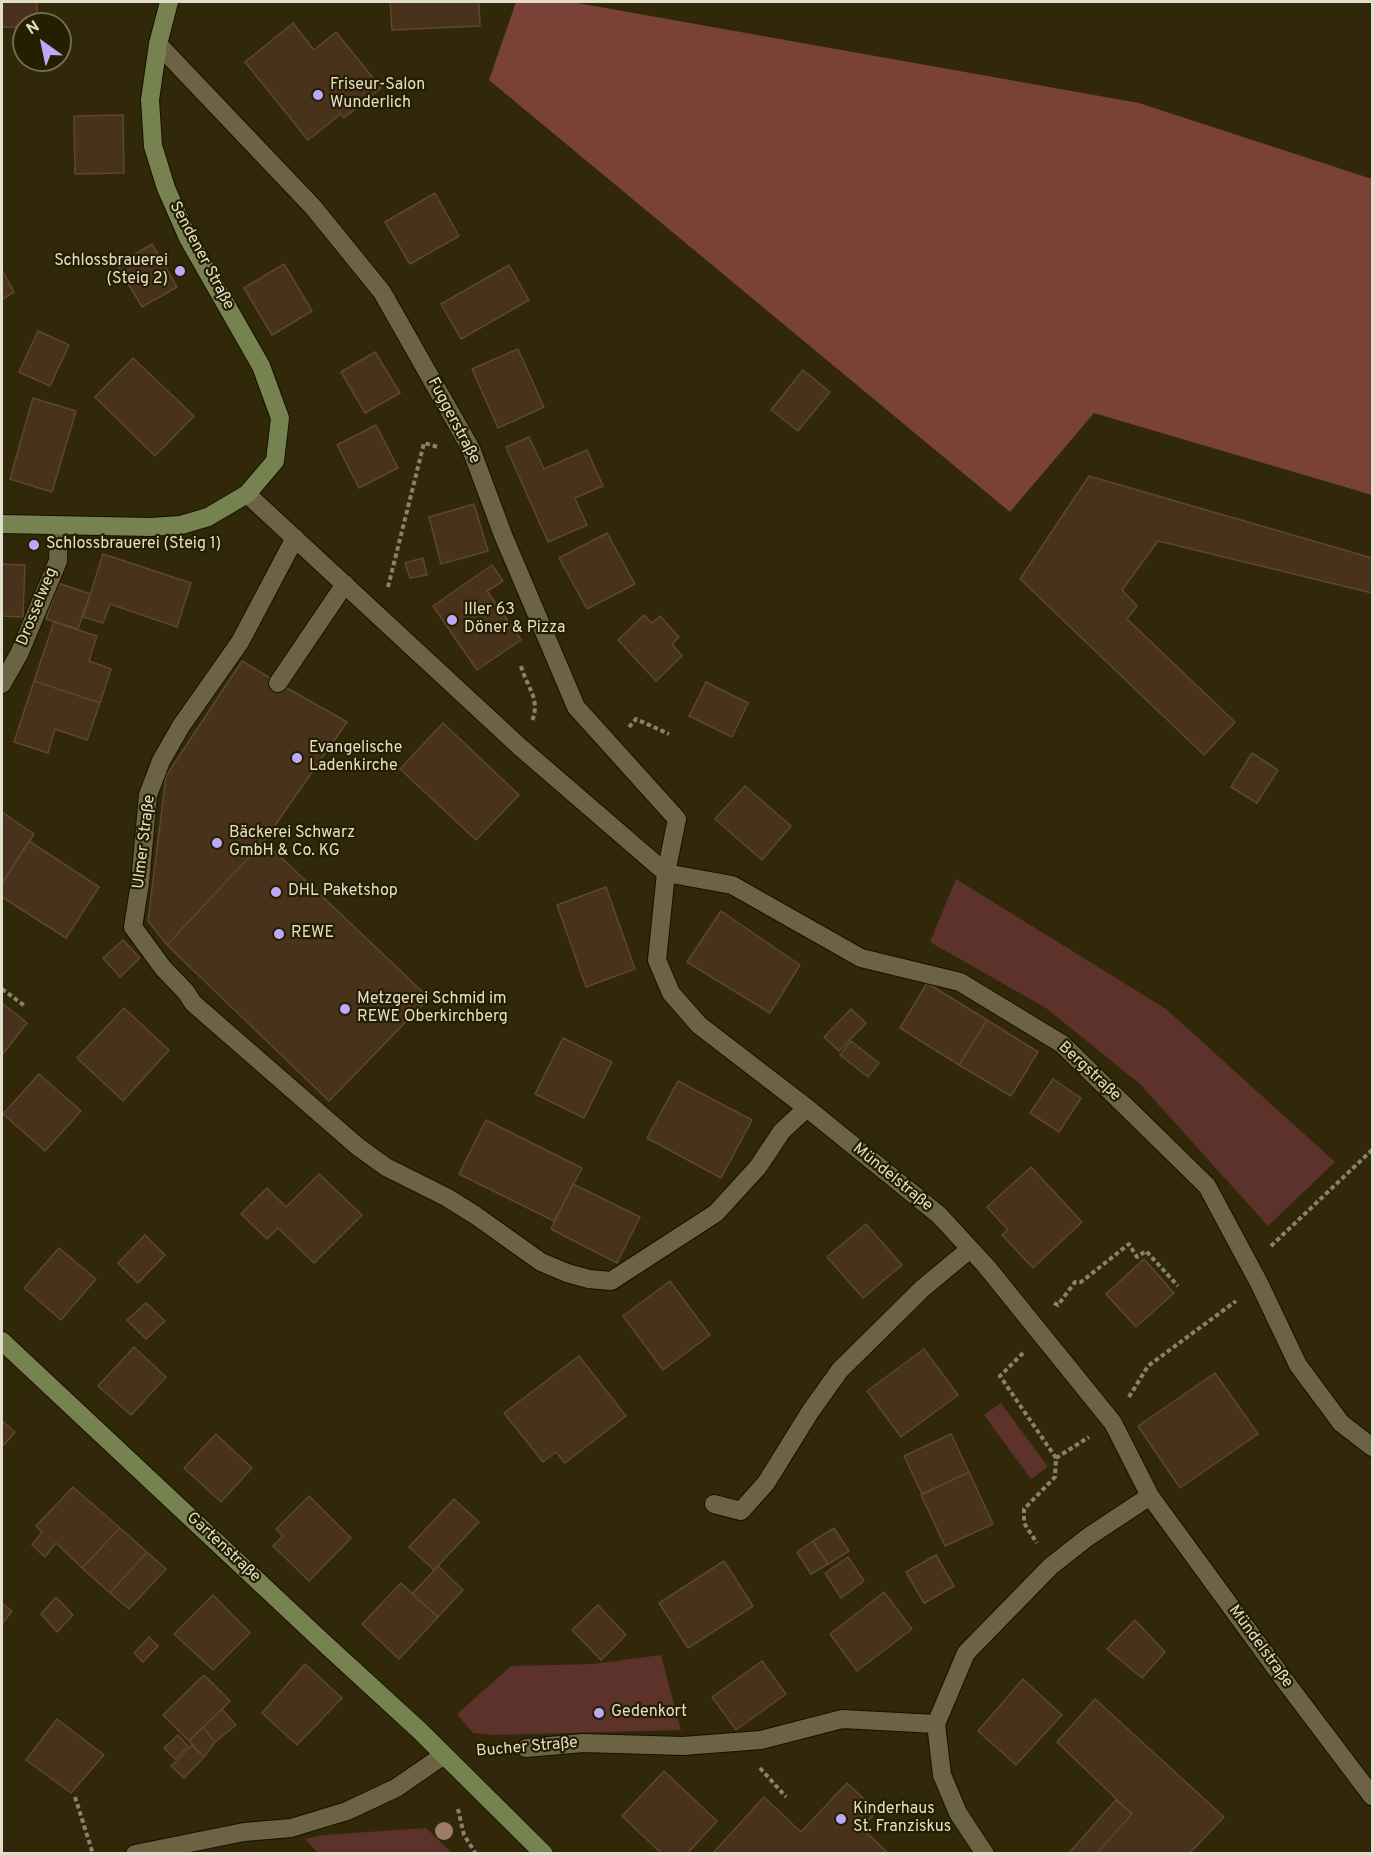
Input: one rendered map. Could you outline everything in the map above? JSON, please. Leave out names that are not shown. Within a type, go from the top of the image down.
[{"type":"main road","name":"Sendener Straße","points":[[169,2],[158,44],[150,100],[153,146],[166,188],[188,238],[261,366],[280,418],[275,461],[247,494]]},
{"type":"main road","points":[[2,524],[150,527],[181,525],[208,517],[247,494]]},
{"type":"main road","name":"Gartenstraße","points":[[2,1341],[419,1730],[544,1854]]},
{"type":"street","name":"Fuggerstraße","points":[[158,44],[313,207],[382,292],[471,449],[503,536],[576,707],[677,819],[666,873]]},
{"type":"street","points":[[247,494],[520,747],[666,873]]},
{"type":"street","name":"Drosselweg","points":[[2,684],[19,654],[57,561],[59,526]]},
{"type":"street","name":"Ulmer Straße","points":[[295,538],[240,642],[181,726],[161,761],[148,795],[140,883],[133,927],[163,968],[194,1004],[357,1146],[386,1167],[475,1215],[541,1262],[567,1274],[589,1279],[611,1281],[716,1213],[758,1167],[782,1131],[807,1108]]},
{"type":"street","points":[[278,683],[345,584]]},
{"type":"street","name":"Mündelstraße","points":[[666,873],[657,960],[671,993],[699,1025],[807,1108],[939,1215],[986,1266],[1022,1314],[1113,1423],[1150,1496],[1372,1796]]},
{"type":"street","name":"Bergstraße","points":[[666,873],[732,885],[861,958],[960,982],[1062,1044],[1207,1186],[1259,1283],[1298,1365],[1341,1423],[1372,1447]]},
{"type":"street","points":[[714,1504],[741,1511],[766,1483],[810,1412],[840,1370],[923,1288],[970,1249]]},
{"type":"street","points":[[985,1854],[958,1814],[942,1775],[936,1724],[966,1653],[1051,1566],[1088,1537],[1150,1496]]},
{"type":"street","name":"Bucher Straße","points":[[526,1748],[583,1743],[683,1746],[761,1740],[842,1719],[936,1724]]},
{"type":"street","points":[[146,1852],[244,1832],[291,1828],[347,1811],[396,1788],[444,1755]]},
{"type":"path","points":[[381,616],[424,443]]},
{"type":"path","points":[[520,747],[537,710],[535,697],[526,683],[521,666]]},
{"type":"path","points":[[2,989],[25,1006]]},
{"type":"path","points":[[1270,1247],[1372,1150]]},
{"type":"path","points":[[1022,1314],[1040,1292],[1058,1305],[1075,1282],[1081,1282],[1129,1244],[1137,1257],[1146,1251],[1178,1286]]},
{"type":"path","points":[[1056,1458],[1113,1423],[1148,1366],[1259,1283]]},
{"type":"path","points":[[1040,1335],[1000,1376],[1056,1458],[1055,1477],[1024,1509],[1024,1523],[1051,1566]]},
{"type":"path","name":"Bucher Straße","points":[[444,1755],[526,1748]]},
{"type":"path","points":[[75,1797],[93,1854]]},
{"type":"shaded area","points":[[516,2],[572,2],[1139,103],[1372,179],[1372,495],[1094,413],[1010,512],[489,80]]},
{"type":"shaded area","points":[[956,879],[1166,1009],[1335,1162],[1268,1226],[1140,1084],[1046,1008],[930,942]]},
{"type":"shaded area","points":[[1001,1403],[1048,1467],[1031,1479],[984,1415]]},
{"type":"shaded area","points":[[661,1655],[681,1730],[491,1735],[473,1733],[457,1714],[511,1666],[593,1664]]},
{"type":"shaded area","points":[[426,1828],[452,1853],[318,1853],[305,1839],[323,1835]]},
{"type":"building","points":[[2,2],[37,2],[37,12],[12,12],[12,27],[2,27]]},
{"type":"building","points":[[390,2],[479,2],[480,26],[392,30]]},
{"type":"building","points":[[293,23],[314,50],[336,32],[381,88],[344,118],[341,114],[308,140],[245,62]]},
{"type":"building","points":[[123,115],[124,173],[75,174],[74,116]]},
{"type":"building","points":[[435,193],[459,236],[410,264],[385,222]]},
{"type":"building","points":[[152,244],[177,287],[142,307],[117,265]]},
{"type":"building","points":[[284,264],[312,311],[272,335],[244,288]]},
{"type":"building","points":[[509,265],[529,300],[461,339],[441,304]]},
{"type":"building","points":[[2,270],[14,292],[2,299]]},
{"type":"building","points":[[38,331],[69,345],[50,386],[19,372]]},
{"type":"building","points":[[518,349],[544,407],[498,428],[472,369]]},
{"type":"building","points":[[375,352],[400,393],[365,413],[341,372]]},
{"type":"building","points":[[133,358],[194,416],[155,456],[95,397]]},
{"type":"building","points":[[803,370],[830,392],[798,431],[771,410]]},
{"type":"building","points":[[33,398],[76,411],[52,492],[10,479]]},
{"type":"building","points":[[376,425],[398,468],[359,488],[337,445]]},
{"type":"building","points":[[529,437],[544,469],[587,450],[603,486],[575,498],[587,525],[548,542],[506,447]]},
{"type":"building","points":[[1089,476],[1372,558],[1372,593],[1158,541],[1122,590],[1137,606],[1127,619],[1235,722],[1204,755],[1020,579]]},
{"type":"building","points":[[474,504],[488,551],[441,564],[429,517]]},
{"type":"building","points":[[607,533],[635,584],[587,609],[559,558]]},
{"type":"building","points":[[103,554],[191,583],[177,627],[110,604],[103,623],[83,617]]},
{"type":"building","points":[[423,558],[427,575],[410,578],[405,563]]},
{"type":"building","points":[[2,564],[25,565],[23,617],[2,616]]},
{"type":"building","points":[[492,565],[503,581],[487,591],[521,640],[477,670],[433,606]]},
{"type":"building","points":[[58,583],[90,594],[78,629],[46,619]]},
{"type":"building","points":[[644,615],[652,623],[660,616],[679,637],[672,644],[682,656],[656,681],[618,640]]},
{"type":"building","points":[[54,622],[97,636],[89,661],[111,669],[100,703],[34,681]]},
{"type":"building","points":[[242,661],[347,722],[264,841],[167,945],[148,921],[166,776]]},
{"type":"building","points":[[34,681],[100,703],[87,740],[55,729],[48,753],[14,742]]},
{"type":"building","points":[[706,682],[748,703],[732,737],[689,716]]},
{"type":"building","points":[[443,723],[519,795],[476,840],[400,769]]},
{"type":"building","points":[[1252,753],[1278,770],[1257,803],[1231,787]]},
{"type":"building","points":[[745,786],[791,826],[762,860],[715,819]]},
{"type":"building","points":[[2,812],[34,834],[2,883]]},
{"type":"building","points":[[29,841],[99,887],[66,938],[2,897],[2,883]]},
{"type":"building","points":[[264,841],[429,998],[329,1101],[167,945]]},
{"type":"building","points":[[606,887],[635,969],[586,987],[557,905]]},
{"type":"building","points":[[721,911],[800,965],[770,1013],[687,962]]},
{"type":"building","points":[[123,940],[140,958],[120,977],[103,958]]},
{"type":"building","points":[[927,983],[987,1020],[959,1065],[900,1028]]},
{"type":"building","points":[[2,1003],[27,1023],[2,1055]]},
{"type":"building","points":[[124,1008],[169,1050],[123,1101],[77,1058]]},
{"type":"building","points":[[851,1009],[866,1023],[839,1051],[824,1037]]},
{"type":"building","points":[[987,1020],[1038,1052],[1011,1096],[959,1065]]},
{"type":"building","points":[[563,1038],[612,1062],[584,1118],[535,1094]]},
{"type":"building","points":[[851,1041],[879,1063],[868,1077],[840,1055]]},
{"type":"building","points":[[39,1074],[81,1111],[45,1151],[3,1114]]},
{"type":"building","points":[[1053,1079],[1081,1098],[1059,1132],[1030,1113]]},
{"type":"building","points":[[678,1081],[752,1120],[721,1178],[647,1138]]},
{"type":"building","points":[[486,1120],[582,1168],[554,1221],[459,1174]]},
{"type":"building","points":[[1031,1167],[1082,1222],[1033,1268],[1002,1235],[1008,1230],[987,1207]]},
{"type":"building","points":[[319,1174],[362,1215],[314,1263],[278,1228],[267,1239],[241,1214],[267,1188],[286,1207]]},
{"type":"building","points":[[573,1184],[640,1217],[617,1263],[551,1229]]},
{"type":"building","points":[[866,1224],[902,1265],[863,1298],[827,1257]]},
{"type":"building","points":[[145,1235],[165,1255],[138,1283],[118,1263]]},
{"type":"building","points":[[59,1248],[96,1279],[61,1320],[24,1288]]},
{"type":"building","points":[[1144,1259],[1174,1293],[1136,1327],[1106,1294]]},
{"type":"building","points":[[670,1281],[710,1335],[663,1370],[623,1316]]},
{"type":"building","points":[[146,1303],[165,1321],[146,1339],[127,1320]]},
{"type":"building","points":[[134,1347],[166,1377],[131,1415],[98,1386]]},
{"type":"building","points":[[924,1349],[958,1395],[901,1437],[867,1391]]},
{"type":"building","points":[[579,1356],[626,1416],[565,1463],[556,1452],[543,1462],[504,1413]]},
{"type":"building","points":[[1215,1373],[1258,1434],[1180,1488],[1138,1426]]},
{"type":"building","points":[[2,1421],[15,1432],[2,1447]]},
{"type":"building","points":[[216,1434],[252,1468],[221,1502],[184,1468]]},
{"type":"building","points":[[951,1434],[969,1472],[922,1494],[904,1456]]},
{"type":"building","points":[[969,1472],[993,1524],[945,1546],[921,1495]]},
{"type":"building","points":[[73,1487],[120,1528],[82,1568],[56,1543],[45,1557],[32,1545],[42,1532],[36,1526]]},
{"type":"building","points":[[309,1496],[351,1538],[309,1581],[273,1546],[283,1536],[276,1529]]},
{"type":"building","points":[[454,1499],[479,1522],[434,1570],[409,1547]]},
{"type":"building","points":[[120,1528],[147,1552],[110,1593],[82,1568]]},
{"type":"building","points":[[834,1528],[849,1551],[828,1564],[813,1541]]},
{"type":"building","points":[[813,1541],[828,1564],[811,1574],[797,1552]]},
{"type":"building","points":[[147,1552],[166,1569],[129,1609],[110,1593]]},
{"type":"building","points":[[936,1555],[954,1586],[924,1603],[906,1572]]},
{"type":"building","points":[[848,1557],[864,1581],[841,1598],[825,1573]]},
{"type":"building","points":[[724,1561],[753,1606],[688,1648],[659,1603]]},
{"type":"building","points":[[438,1566],[463,1590],[438,1617],[412,1594]]},
{"type":"building","points":[[401,1583],[438,1617],[399,1659],[362,1624]]},
{"type":"building","points":[[884,1592],[912,1629],[857,1671],[830,1634]]},
{"type":"building","points":[[213,1595],[250,1633],[213,1670],[174,1634]]},
{"type":"building","points":[[56,1597],[73,1615],[57,1632],[41,1614]]},
{"type":"building","points":[[2,1603],[12,1611],[2,1624]]},
{"type":"building","points":[[598,1605],[626,1635],[601,1660],[572,1630]]},
{"type":"building","points":[[1135,1620],[1165,1652],[1142,1678],[1107,1649]]},
{"type":"building","points":[[149,1637],[158,1646],[143,1662],[134,1653]]},
{"type":"building","points":[[762,1661],[786,1694],[736,1730],[712,1697]]},
{"type":"building","points":[[305,1664],[342,1698],[297,1745],[262,1713]]},
{"type":"building","points":[[204,1675],[230,1701],[189,1741],[163,1715]]},
{"type":"building","points":[[1023,1679],[1062,1715],[1016,1765],[978,1731]]},
{"type":"building","points":[[1095,1699],[1224,1817],[1189,1854],[1096,1854],[1132,1814],[1057,1742]]},
{"type":"building","points":[[222,1709],[236,1725],[215,1742],[203,1727]]},
{"type":"building","points":[[57,1719],[104,1755],[71,1793],[26,1760]]},
{"type":"building","points":[[203,1727],[215,1742],[204,1757],[189,1741]]},
{"type":"building","points":[[178,1735],[188,1746],[175,1759],[164,1748]]},
{"type":"building","points":[[192,1745],[204,1757],[184,1778],[171,1766]]},
{"type":"building","points":[[664,1771],[717,1821],[687,1854],[662,1854],[622,1816]]},
{"type":"building","name":"Kinderhaus St. Franziskus","points":[[847,1783],[877,1811],[862,1828],[889,1854],[712,1854],[764,1797],[801,1832]]},
{"type":"building","points":[[1116,1800],[1132,1814],[1096,1854],[1068,1854]]},
{"type":"place","name":"Friseur-Salon Wunderlich","points":[[318,95]]},
{"type":"place","name":"Schlossbrauerei (Steig 2)","points":[[180,271]]},
{"type":"place","name":"Schlossbrauerei (Steig 1)","points":[[34,545]]},
{"type":"place","name":"Iller 63 Döner & Pizza","points":[[452,620]]},
{"type":"place","name":"Evangelische Ladenkirche","points":[[297,758]]},
{"type":"place","name":"Bäckerei Schwarz GmbH & Co. KG","points":[[217,843]]},
{"type":"place","name":"DHL Paketshop","points":[[276,892]]},
{"type":"place","name":"REWE","points":[[279,934]]},
{"type":"place","name":"Metzgerei Schmid im REWE Oberkirchberg","points":[[345,1009]]},
{"type":"place","name":"Gedenkort","points":[[599,1713]]},
{"type":"place","name":"Kinderhaus St. Franziskus","points":[[841,1819]]}]
